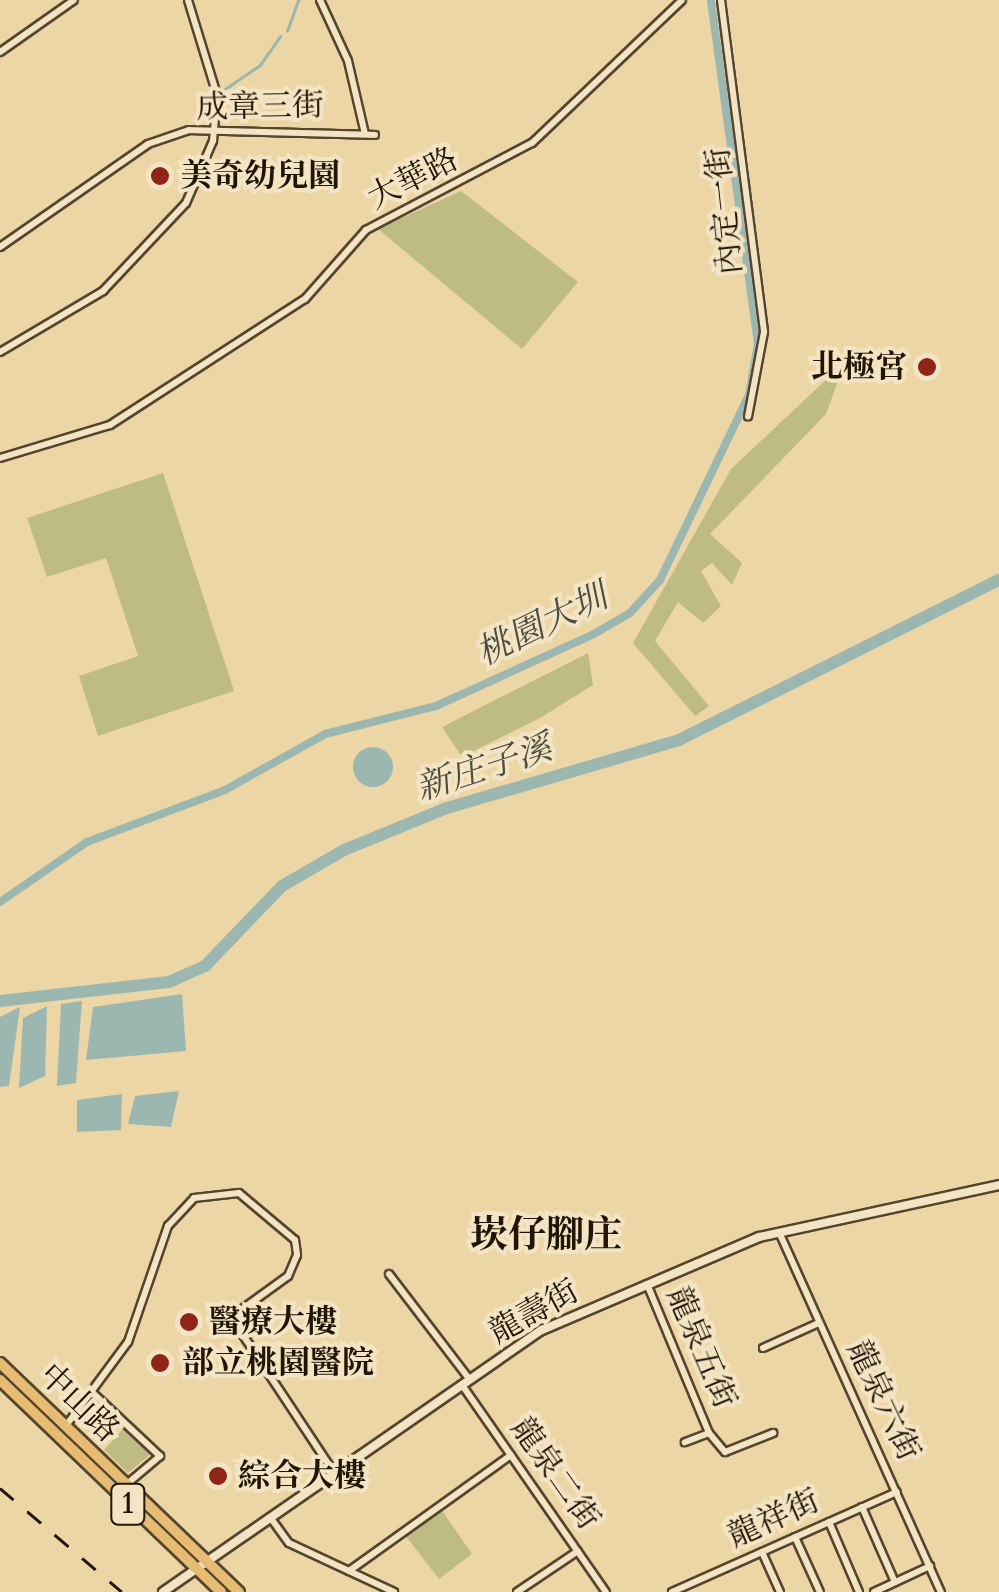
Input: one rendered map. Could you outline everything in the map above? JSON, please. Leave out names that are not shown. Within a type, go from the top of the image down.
[{"type":"main road","name":"中山路","points":[[0,1363],[200,1572]]},
{"type":"main road","name":"中山路","points":[[0,1380],[127,1484],[210,1562]]},
{"type":"main road","name":"1","points":[[210,1562],[239,1592]]},
{"type":"main road","name":"1","points":[[200,1572],[221,1592]]},
{"type":"street","points":[[0,52],[74,0]]},
{"type":"street","points":[[0,352],[104,291],[150,248],[186,203],[216,129],[214,64],[188,0]]},
{"type":"street","points":[[320,0],[348,61],[365,134]]},
{"type":"street","name":"大華路","points":[[0,458],[110,424],[305,299],[366,230],[532,143],[682,0]]},
{"type":"street","name":"內定一街","points":[[722,0],[764,332],[748,417]]},
{"type":"street","name":"成章三街","points":[[0,247],[148,144],[216,129],[376,136]]},
{"type":"street","name":"龍壽街","points":[[163,1592],[200,1572],[270,1518],[542,1330],[646,1283],[778,1232],[999,1184]]},
{"type":"street","points":[[62,1430],[96,1396],[128,1342],[168,1226],[194,1198],[239,1193],[295,1240],[298,1255],[288,1276],[241,1310],[239,1329],[335,1474]]},
{"type":"street","name":"龍泉六街","points":[[778,1232],[941,1592]]},
{"type":"street","name":"龍泉二街","points":[[389,1274],[606,1592]]},
{"type":"street","name":"龍泉五街","points":[[646,1283],[709,1433],[725,1452],[772,1433]]},
{"type":"street","points":[[763,1348],[819,1322]]},
{"type":"street","points":[[96,1396],[160,1456],[127,1484]]},
{"type":"street","name":"龍泉五街","points":[[686,1442],[709,1433]]},
{"type":"street","points":[[350,1572],[511,1455]]},
{"type":"street","name":"龍祥街","points":[[672,1592],[897,1492]]},
{"type":"street","points":[[862,1507],[895,1582]]},
{"type":"street","points":[[270,1518],[289,1543],[394,1592]]},
{"type":"street","points":[[829,1522],[859,1592]]},
{"type":"street","points":[[795,1538],[820,1592]]},
{"type":"street","points":[[517,1592],[578,1551]]},
{"type":"street","points":[[762,1552],[780,1592]]},
{"type":"street","points":[[874,1592],[930,1566]]},
{"type":"shaded area","points":[[461,191],[578,282],[522,349],[378,229]]},
{"type":"shaded area","points":[[845,362],[826,414],[710,534],[742,563],[732,585],[712,563],[701,571],[721,606],[703,623],[678,602],[655,641],[709,706],[695,716],[633,643],[731,469]]},
{"type":"shaded area","points":[[163,473],[234,691],[98,736],[79,676],[138,656],[106,558],[47,577],[27,518]]},
{"type":"shaded area","points":[[588,653],[593,685],[540,718],[462,757],[442,727]]},
{"type":"shaded area","points":[[124,1428],[151,1454],[128,1473],[104,1450]]},
{"type":"shaded area","points":[[441,1509],[472,1554],[439,1579],[405,1535]]},
{"type":"water","points":[[373,747],[387,753],[393,767],[387,781],[373,787],[359,781],[353,767],[359,753]]},
{"type":"water","points":[[182,994],[186,1051],[86,1060],[93,1007]]},
{"type":"water","points":[[82,1001],[76,1083],[57,1086],[61,1004]]},
{"type":"water","points":[[47,1006],[45,1076],[19,1088],[23,1018]]},
{"type":"water","points":[[20,1007],[9,1086],[0,1087],[0,1017]]},
{"type":"water","points":[[179,1091],[171,1127],[128,1124],[135,1096]]},
{"type":"water","points":[[122,1094],[121,1130],[77,1132],[77,1100]]},
{"type":"waterway","points":[[287,31],[298,0]]},
{"type":"waterway","name":"桃園大圳","points":[[0,902],[87,842],[225,790],[325,734],[436,706],[594,634],[630,613],[660,580],[749,395],[758,344],[711,0]]},
{"type":"waterway","points":[[219,93],[260,65],[280,36]]},
{"type":"waterway","name":"新庄子溪","points":[[0,1001],[169,982],[205,966],[282,886],[344,850],[447,808],[679,740],[999,580]]},
{"type":"railway","points":[[0,1488],[122,1592]]},
{"type":"place","name":"美奇幼兒園","points":[[160,176]]},
{"type":"place","name":"北極宮","points":[[927,367]]},
{"type":"place","name":"醫療大樓","points":[[189,1322]]},
{"type":"place","name":"部立桃園醫院","points":[[160,1363]]},
{"type":"place","name":"綜合大樓","points":[[218,1476]]},
{"type":"district","name":"崁仔腳庄","points":[[546,1236]]}]
